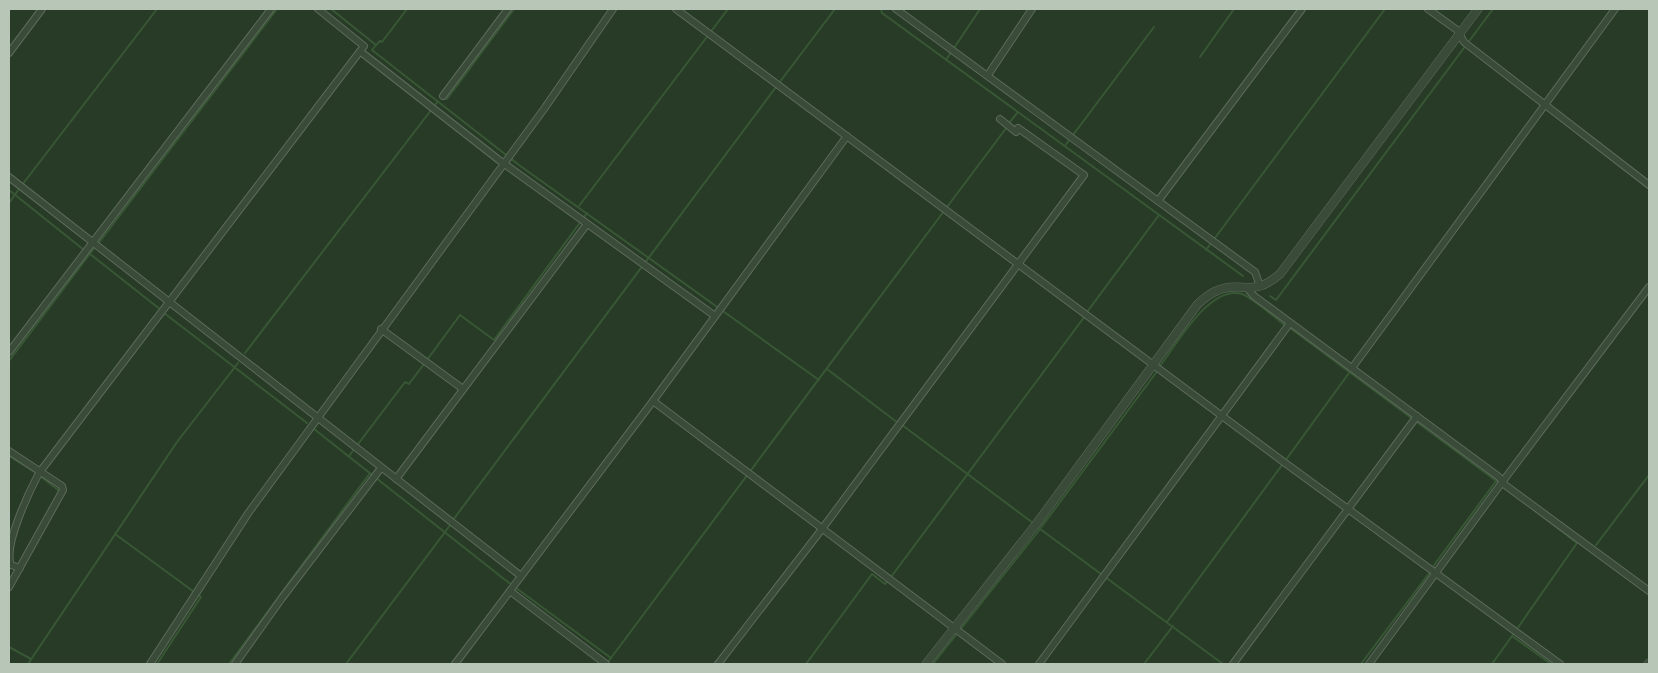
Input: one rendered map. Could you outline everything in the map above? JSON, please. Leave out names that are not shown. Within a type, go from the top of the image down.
[{"type":"street","points":[[9,53],[42,9]]},
{"type":"street","points":[[9,352],[85,252],[96,245],[271,9]]},
{"type":"street","points":[[20,568],[11,565],[9,560],[10,552],[15,527],[38,474],[361,52],[364,46],[318,9]]},
{"type":"street","points":[[443,96],[508,9]]},
{"type":"street","points":[[676,9],[1348,510],[1560,664]]},
{"type":"street","points":[[896,9],[1255,272],[1254,296],[1288,325],[1352,368],[1415,419],[1499,477],[1649,591]]},
{"type":"street","points":[[988,75],[1032,9]]},
{"type":"street","points":[[1158,201],[1302,9]]},
{"type":"street","points":[[1428,9],[1457,30],[1464,41],[1649,185]]},
{"type":"street","points":[[926,664],[956,631],[1035,525],[1157,368],[1197,305],[1207,295],[1227,287],[1254,287],[1268,283],[1280,274],[1464,41],[1478,9]]},
{"type":"street","points":[[1352,368],[1615,9]]},
{"type":"street","points":[[150,664],[249,512],[574,66],[609,10]]},
{"type":"street","points":[[361,52],[432,109],[507,159],[584,222],[643,264],[718,312]]},
{"type":"street","points":[[718,664],[822,529],[1084,175],[1018,128],[1016,132],[1004,122]]},
{"type":"street","points":[[455,664],[653,401],[847,136]]},
{"type":"street","points":[[9,176],[521,576]]},
{"type":"street","points":[[396,480],[584,222]]},
{"type":"street","points":[[1369,664],[1433,571],[1649,287]]},
{"type":"street","points":[[1038,664],[1288,325]]},
{"type":"street","points":[[381,329],[463,390]]},
{"type":"street","points":[[653,401],[1002,664]]},
{"type":"street","points":[[1234,664],[1415,419]]},
{"type":"street","points":[[9,451],[38,474],[62,486],[63,490],[9,587]]},
{"type":"street","points":[[235,664],[282,598],[381,468]]},
{"type":"street","points":[[512,588],[605,663]]},
{"type":"waterway","points":[[22,185],[157,9]]},
{"type":"waterway","points":[[98,244],[277,9]]},
{"type":"waterway","points":[[331,9],[376,45],[372,50],[519,165],[819,380]]},
{"type":"waterway","points":[[376,45],[380,41],[382,42],[407,9]]},
{"type":"waterway","points":[[447,99],[514,9]]},
{"type":"waterway","points":[[579,206],[728,9]]},
{"type":"waterway","points":[[779,83],[835,9]]},
{"type":"waterway","points":[[881,9],[882,13],[1243,276]]},
{"type":"waterway","points":[[946,60],[980,9]]},
{"type":"waterway","points":[[1200,57],[1234,9]]},
{"type":"waterway","points":[[1206,250],[1385,9]]},
{"type":"waterway","points":[[1270,296],[1276,300],[1493,9]]},
{"type":"waterway","points":[[1073,135],[1154,27]]},
{"type":"waterway","points":[[453,520],[776,87]]},
{"type":"waterway","points":[[245,353],[438,101]]},
{"type":"waterway","points":[[1009,123],[1018,112]]},
{"type":"waterway","points":[[947,207],[1007,127]]},
{"type":"waterway","points":[[1065,146],[1070,139]]},
{"type":"waterway","points":[[9,203],[19,189]]},
{"type":"waterway","points":[[9,190],[84,250]]},
{"type":"waterway","points":[[608,662],[944,211]]},
{"type":"waterway","points":[[427,360],[460,315],[494,340],[587,213]]},
{"type":"waterway","points":[[1087,312],[1159,215]]},
{"type":"waterway","points":[[9,361],[95,247]]},
{"type":"waterway","points":[[90,254],[161,310]]},
{"type":"waterway","points":[[1160,366],[1195,318],[1218,298],[1230,293],[1246,296],[1286,326]]},
{"type":"waterway","points":[[164,313],[307,423]]},
{"type":"waterway","points":[[891,577],[1085,316]]},
{"type":"waterway","points":[[1290,328],[1499,483]]},
{"type":"waterway","points":[[28,664],[177,442],[238,363]]},
{"type":"waterway","points":[[349,456],[405,382],[409,384],[424,364]]},
{"type":"waterway","points":[[827,369],[898,423]]},
{"type":"waterway","points":[[933,664],[1040,529],[1158,370]]},
{"type":"waterway","points":[[1285,461],[1349,373]]},
{"type":"waterway","points":[[902,425],[1033,523]]},
{"type":"waterway","points":[[314,429],[504,579],[611,658]]},
{"type":"waterway","points":[[9,456],[36,473]]},
{"type":"waterway","points":[[1167,622],[1282,465]]},
{"type":"waterway","points":[[229,664],[370,473]]},
{"type":"waterway","points":[[1596,545],[1649,475]]},
{"type":"waterway","points":[[40,476],[58,490]]},
{"type":"waterway","points":[[1432,568],[1496,481]]},
{"type":"waterway","points":[[1534,510],[1577,543],[1512,636],[1551,664]]},
{"type":"waterway","points":[[346,664],[451,524]]},
{"type":"waterway","points":[[1036,526],[1223,664]]},
{"type":"waterway","points":[[115,534],[201,597],[157,664]]},
{"type":"waterway","points":[[1361,664],[1430,572]]},
{"type":"waterway","points":[[806,664],[872,574],[885,584],[888,581]]},
{"type":"waterway","points":[[1144,664],[1173,626]]},
{"type":"waterway","points":[[1492,664],[1512,636]]},
{"type":"waterway","points":[[9,647],[31,659]]}]
